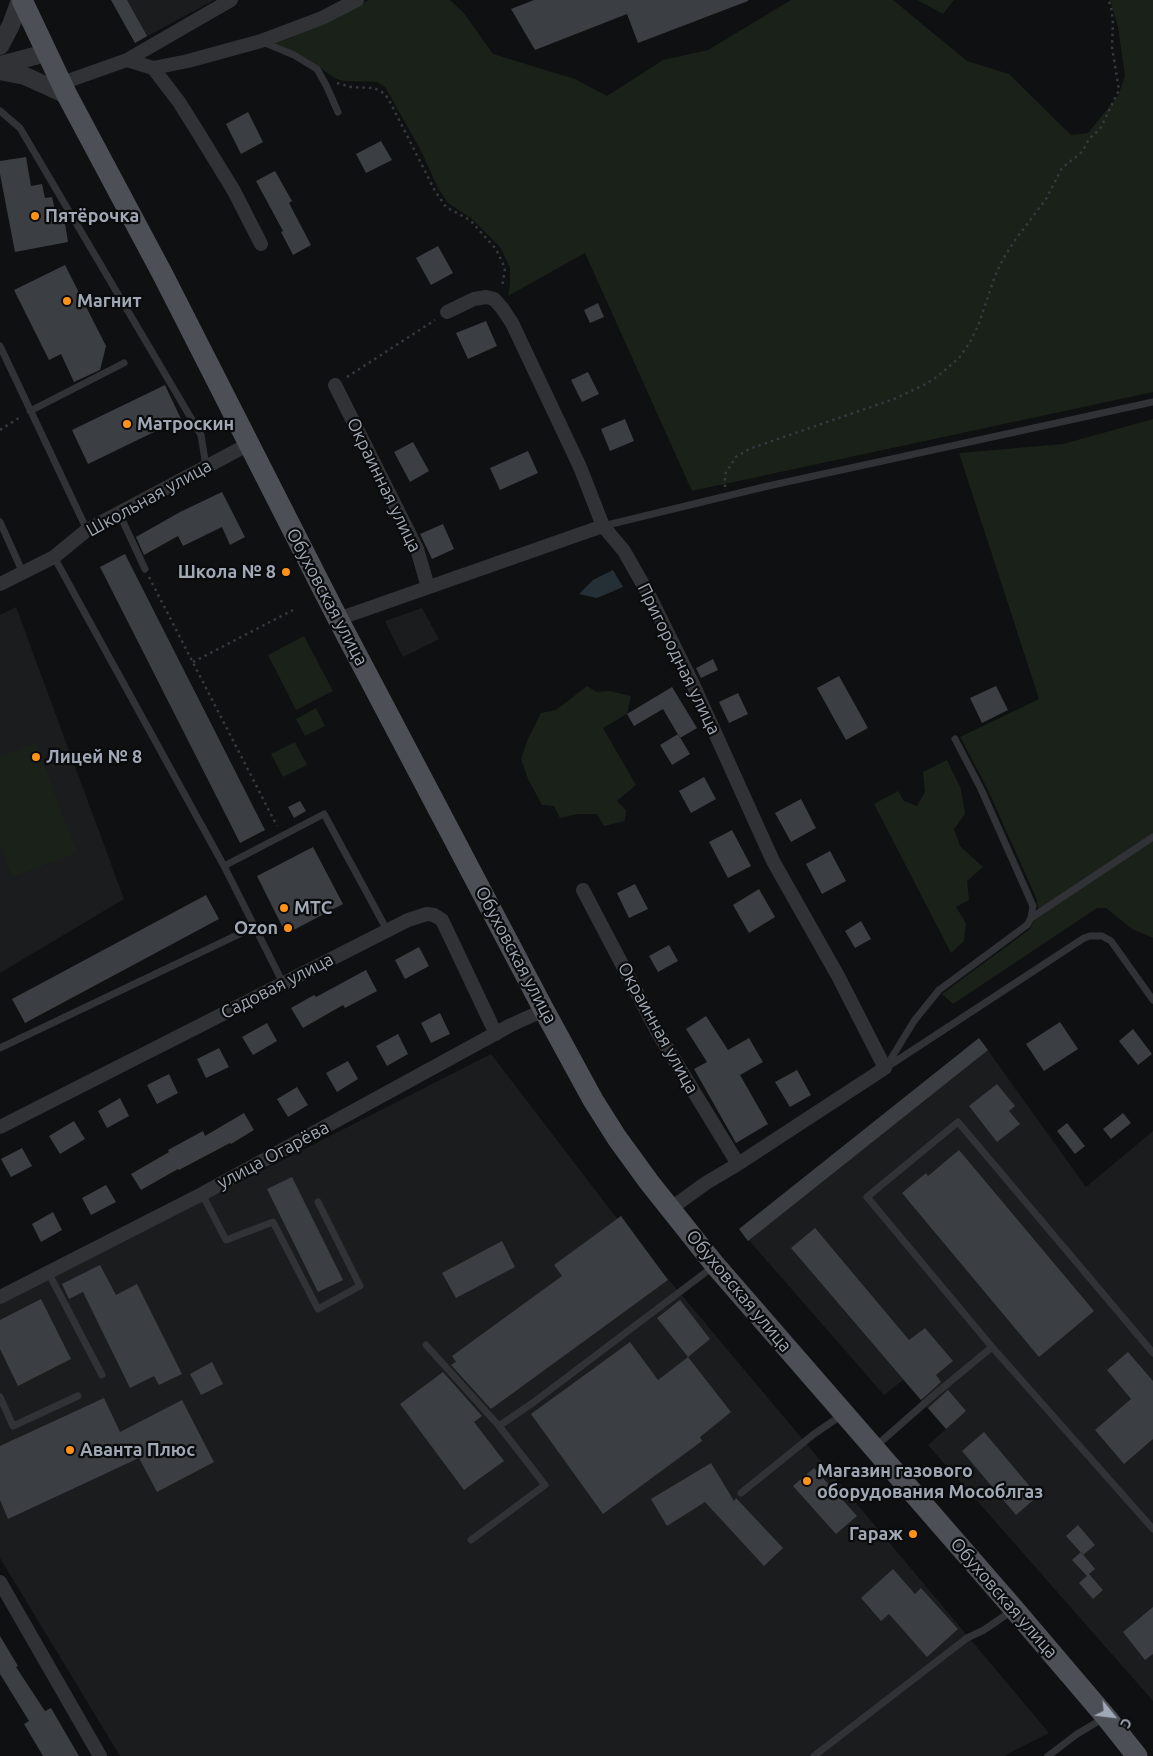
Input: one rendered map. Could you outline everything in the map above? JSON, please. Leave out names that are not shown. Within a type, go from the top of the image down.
[{"type":"main road","name":"Обуховская улица","points":[[21,0],[46,53],[163,274],[338,620],[544,1010],[593,1100],[617,1138],[670,1209],[715,1264],[1014,1609],[1137,1756]]},
{"type":"street","points":[[0,46],[12,25],[21,0]]},
{"type":"street","points":[[0,71],[25,76],[65,89],[127,60],[231,0]]},
{"type":"street","points":[[127,60],[153,68],[188,61],[261,41],[322,18],[357,0]]},
{"type":"street","points":[[0,65],[46,53]]},
{"type":"street","points":[[153,68],[179,102],[196,129],[234,191],[261,244]]},
{"type":"street","points":[[447,312],[474,299],[486,297],[494,299],[498,304]]},
{"type":"street","name":"Пригородная улица","points":[[498,304],[512,323],[580,466],[603,526],[624,551],[649,595],[692,682],[773,860],[838,976],[885,1068]]},
{"type":"street","name":"Окраинная улица","points":[[335,385],[417,549],[428,586]]},
{"type":"street","name":"Школьная улица","points":[[0,584],[54,557],[87,530],[249,444]]},
{"type":"street","points":[[338,620],[428,586],[603,526]]},
{"type":"street","name":"Окраинная улица","points":[[583,890],[658,1032],[738,1164]]},
{"type":"street","name":"Садовая улица","points":[[0,1126],[419,915],[434,914],[442,920],[496,1034]]},
{"type":"street","name":"улица Огарёва","points":[[0,1297],[202,1194],[496,1034],[544,1010]]},
{"type":"street","points":[[670,1209],[706,1183],[885,1068]]},
{"type":"street","points":[[0,1582],[100,1756]]},
{"type":"lane","points":[[261,41],[294,55],[317,69],[338,112]]},
{"type":"lane","points":[[0,111],[20,128],[201,435],[206,466]]},
{"type":"lane","points":[[0,346],[87,530]]},
{"type":"lane","points":[[30,411],[124,363]]},
{"type":"lane","points":[[603,526],[725,496],[1153,402]]},
{"type":"lane","points":[[119,513],[145,569]]},
{"type":"lane","points":[[0,522],[23,573]]},
{"type":"lane","points":[[54,557],[224,866],[283,983]]},
{"type":"lane","points":[[885,1068],[914,1021],[939,990],[1027,925],[1031,918],[1033,906],[981,789],[955,739]]},
{"type":"lane","points":[[224,866],[324,814],[387,930]]},
{"type":"lane","points":[[1031,918],[1153,837]]},
{"type":"lane","points":[[0,1048],[254,927]]},
{"type":"lane","points":[[885,1068],[1084,938],[1090,936],[1102,936],[1111,941],[1153,1000]]},
{"type":"lane","points":[[1151,1524],[992,1347],[867,1197],[958,1122],[1153,1354]]},
{"type":"lane","points":[[202,1194],[226,1240],[273,1222],[318,1309],[360,1286],[318,1202]]},
{"type":"lane","points":[[499,1426],[534,1402],[715,1264]]},
{"type":"lane","points":[[48,1272],[102,1375]]},
{"type":"lane","points":[[426,1345],[499,1426],[545,1485],[471,1540]]},
{"type":"lane","points":[[874,1448],[992,1347]]},
{"type":"lane","points":[[0,1397],[13,1426],[78,1396]]},
{"type":"lane","points":[[741,1493],[814,1434],[844,1413]]},
{"type":"lane","points":[[814,1756],[967,1638],[984,1630],[1014,1609]]},
{"type":"lane","points":[[1048,1756],[1077,1734],[1106,1717]]},
{"type":"path","points":[[725,496],[725,474],[736,457],[749,449],[894,398],[926,384],[959,358],[978,326],[995,276],[1008,251],[1046,199],[1062,168],[1082,152],[1089,140],[1100,129],[1119,90],[1112,47],[1112,15],[1108,0]]},
{"type":"path","points":[[317,69],[341,85],[374,88],[388,98],[435,192],[446,207],[470,220],[496,249],[505,268],[505,278],[498,304]]},
{"type":"path","points":[[335,385],[447,312]]},
{"type":"path","points":[[0,430],[30,411]]},
{"type":"path","points":[[145,569],[282,836]]},
{"type":"path","points":[[193,662],[293,610]]},
{"type":"shaded area","points":[[111,0],[214,0],[135,43]]},
{"type":"shaded area","points":[[369,0],[450,0],[464,13],[493,54],[575,79],[607,96],[663,60],[708,50],[791,0],[893,0],[967,61],[1009,74],[1071,135],[1088,133],[1118,96],[1125,76],[1118,27],[1110,0],[1153,0],[1153,392],[692,491],[585,253],[508,296],[510,268],[500,247],[471,218],[448,203],[439,190],[420,149],[385,87],[377,82],[342,81],[333,77],[308,59],[273,42],[326,22]]},
{"type":"shaded area","points":[[917,0],[954,0],[943,14]]},
{"type":"shaded area","points":[[1153,419],[1153,938],[1132,929],[1106,908],[1097,908],[953,1004],[942,994],[1030,929],[1038,911],[1037,900],[987,788],[960,737],[1039,699],[959,453],[1063,444]]},
{"type":"shaded area","points":[[613,570],[623,587],[597,598],[579,594],[593,580]]},
{"type":"shaded area","name":"Лицей № 8","points":[[16,607],[124,899],[0,973],[0,615]]},
{"type":"shaded area","points":[[422,608],[439,639],[403,657],[385,621]]},
{"type":"shaded area","points":[[304,636],[333,691],[296,710],[268,655]]},
{"type":"shaded area","points":[[587,686],[597,692],[610,691],[631,696],[627,714],[603,728],[636,785],[617,801],[626,810],[625,821],[604,826],[597,814],[578,814],[560,818],[554,806],[542,805],[528,779],[521,759],[527,741],[541,713],[556,710]]},
{"type":"shaded area","points":[[316,708],[325,726],[305,736],[296,719]]},
{"type":"shaded area","points":[[295,742],[307,765],[283,777],[271,754]]},
{"type":"shaded area","points":[[36,743],[77,853],[12,877],[0,844],[0,756]]},
{"type":"shaded area","points":[[947,760],[961,789],[965,814],[954,829],[960,846],[983,867],[967,881],[969,900],[956,907],[966,923],[964,941],[951,953],[874,804],[898,791],[904,801],[917,806],[925,792],[923,772]]},
{"type":"shaded area","points":[[979,1038],[1086,1187],[1153,1131],[1153,1701],[928,1445],[946,1429],[903,1380],[884,1395],[739,1229]]},
{"type":"shaded area","points":[[491,1054],[612,1212],[1049,1733],[1004,1756],[120,1756],[0,1558],[0,1304]]},
{"type":"building","points":[[111,0],[127,0],[147,36],[135,43]]},
{"type":"building","points":[[534,0],[748,1],[638,43],[627,14],[535,50],[511,9]]},
{"type":"building","points":[[248,112],[263,142],[241,154],[226,124]]},
{"type":"building","points":[[381,141],[392,160],[366,173],[356,154]]},
{"type":"building","name":"Пятёрочка","points":[[26,157],[31,186],[42,184],[45,198],[52,197],[55,210],[60,209],[62,223],[65,223],[68,242],[15,252],[0,174],[0,161]]},
{"type":"building","points":[[275,171],[292,201],[289,203],[311,245],[293,255],[281,232],[283,231],[256,181]]},
{"type":"building","points":[[438,246],[453,273],[431,285],[416,258]]},
{"type":"building","points":[[65,265],[106,346],[100,370],[74,382],[61,354],[49,360],[14,290]]},
{"type":"building","points":[[598,303],[604,317],[590,323],[584,310]]},
{"type":"building","points":[[486,321],[497,346],[468,359],[456,333]]},
{"type":"building","points":[[588,372],[599,394],[582,402],[571,380]]},
{"type":"building","name":"Матроскин","points":[[165,385],[181,419],[88,464],[72,430]]},
{"type":"building","points":[[625,419],[634,441],[610,451],[601,429]]},
{"type":"building","points":[[413,442],[429,471],[410,482],[394,452]]},
{"type":"building","points":[[528,451],[538,473],[500,490],[490,468]]},
{"type":"building","points":[[222,492],[245,537],[230,545],[222,527],[183,546],[178,536],[144,555],[136,537],[180,512]]},
{"type":"building","points":[[443,524],[454,549],[432,559],[420,534]]},
{"type":"building","points":[[125,554],[265,830],[240,843],[100,567]]},
{"type":"building","points":[[713,659],[718,670],[701,678],[696,668]]},
{"type":"building","points":[[839,676],[868,728],[846,740],[817,688]]},
{"type":"building","points":[[996,686],[1008,710],[982,723],[970,698]]},
{"type":"building","points":[[672,687],[697,728],[680,738],[663,709],[634,726],[627,714]]},
{"type":"building","points":[[738,693],[748,714],[729,723],[719,702]]},
{"type":"building","points":[[678,734],[690,754],[672,765],[660,745]]},
{"type":"building","points":[[704,777],[716,799],[691,813],[679,791]]},
{"type":"building","points":[[801,799],[816,828],[791,842],[775,813]]},
{"type":"building","points":[[300,801],[306,811],[294,818],[288,807]]},
{"type":"building","points":[[732,830],[751,866],[728,878],[709,842]]},
{"type":"building","points":[[313,847],[343,904],[286,934],[257,876]]},
{"type":"building","points":[[830,851],[846,881],[822,894],[806,864]]},
{"type":"building","points":[[635,884],[648,909],[629,918],[617,893]]},
{"type":"building","points":[[759,889],[775,917],[749,933],[733,905]]},
{"type":"building","points":[[206,895],[219,919],[25,1023],[12,999]]},
{"type":"building","points":[[861,921],[871,939],[855,948],[845,931]]},
{"type":"building","points":[[669,945],[678,961],[658,972],[649,956]]},
{"type":"building","points":[[419,947],[429,966],[405,979],[395,960]]},
{"type":"building","points":[[366,970],[377,991],[345,1008],[343,1005],[303,1028],[291,1008]]},
{"type":"building","points":[[440,1013],[450,1034],[431,1043],[421,1023]]},
{"type":"building","points":[[706,1016],[728,1050],[749,1038],[763,1062],[740,1075],[768,1124],[736,1143],[694,1069],[707,1062],[686,1029]]},
{"type":"building","points":[[1060,1022],[1078,1049],[1044,1071],[1026,1044]]},
{"type":"building","points":[[267,1023],[277,1041],[253,1055],[242,1037]]},
{"type":"building","points":[[1133,1029],[1152,1054],[1138,1065],[1119,1041]]},
{"type":"building","points":[[398,1034],[408,1054],[387,1066],[376,1046]]},
{"type":"building","points":[[979,1038],[988,1050],[748,1241],[739,1229]]},
{"type":"building","points":[[219,1048],[229,1067],[206,1078],[197,1059]]},
{"type":"building","points":[[348,1061],[358,1079],[337,1092],[326,1073]]},
{"type":"building","points":[[797,1070],[811,1095],[790,1107],[775,1082]]},
{"type":"building","points":[[169,1074],[178,1093],[157,1104],[147,1085]]},
{"type":"building","points":[[997,1084],[1015,1106],[1009,1111],[1020,1124],[997,1142],[969,1106]]},
{"type":"building","points":[[297,1087],[308,1105],[288,1117],[277,1099]]},
{"type":"building","points":[[120,1098],[129,1116],[107,1128],[98,1111]]},
{"type":"building","points":[[244,1113],[254,1130],[231,1144],[178,1169],[141,1190],[131,1174],[169,1152],[168,1150],[203,1131],[205,1136]]},
{"type":"building","points":[[1123,1113],[1131,1123],[1111,1139],[1103,1129]]},
{"type":"building","points":[[74,1121],[85,1139],[60,1154],[49,1136]]},
{"type":"building","points":[[1067,1123],[1085,1146],[1075,1154],[1057,1131]]},
{"type":"building","points":[[22,1148],[32,1166],[11,1177],[1,1159]]},
{"type":"building","points":[[959,1150],[1094,1311],[1039,1357],[902,1193],[926,1173],[928,1176]]},
{"type":"building","points":[[292,1177],[343,1280],[318,1292],[267,1189]]},
{"type":"building","points":[[106,1185],[116,1202],[91,1215],[82,1198]]},
{"type":"building","points":[[53,1212],[62,1230],[41,1242],[32,1224]]},
{"type":"building","points":[[621,1216],[668,1280],[491,1409],[451,1365],[456,1362],[452,1356],[562,1276],[554,1265]]},
{"type":"building","points":[[815,1228],[909,1340],[925,1328],[953,1361],[936,1375],[941,1382],[921,1400],[791,1248]]},
{"type":"building","points":[[502,1241],[515,1267],[456,1298],[442,1273]]},
{"type":"building","points":[[100,1265],[116,1295],[137,1284],[182,1374],[159,1385],[154,1376],[130,1388],[83,1292],[69,1299],[62,1284]]},
{"type":"building","points":[[41,1299],[71,1359],[18,1386],[0,1349],[0,1320]]},
{"type":"building","points":[[680,1300],[710,1339],[688,1357],[657,1318]]},
{"type":"building","points":[[630,1342],[658,1380],[688,1357],[731,1412],[700,1437],[702,1441],[603,1514],[531,1414]]},
{"type":"building","points":[[1128,1352],[1153,1381],[1153,1439],[1124,1464],[1095,1430],[1131,1399],[1107,1370]]},
{"type":"building","points":[[212,1362],[223,1384],[201,1395],[190,1374]]},
{"type":"building","points":[[443,1372],[482,1416],[474,1422],[504,1461],[464,1490],[400,1404]]},
{"type":"building","points":[[948,1390],[966,1411],[946,1429],[928,1408]]},
{"type":"building","points":[[104,1398],[120,1432],[182,1400],[214,1462],[157,1492],[139,1458],[8,1519],[0,1500],[0,1446]]},
{"type":"building","points":[[984,1432],[1038,1496],[1016,1515],[962,1451]]},
{"type":"building","points":[[711,1463],[734,1501],[736,1498],[783,1548],[764,1566],[705,1502],[667,1526],[651,1499]]},
{"type":"building","points":[[814,1468],[857,1516],[836,1534],[793,1486]]},
{"type":"building","points":[[1078,1525],[1095,1545],[1083,1555],[1066,1536]]},
{"type":"building","points":[[1081,1552],[1095,1569],[1089,1574],[1103,1590],[1093,1599],[1079,1583],[1087,1576],[1072,1560]]},
{"type":"building","points":[[893,1569],[915,1594],[921,1588],[958,1629],[927,1657],[889,1614],[881,1621],[861,1598]]},
{"type":"building","points":[[1153,1607],[1153,1654],[1145,1660],[1123,1632]]},
{"type":"building","points":[[0,1636],[18,1666],[16,1667],[45,1711],[51,1708],[79,1756],[43,1756],[24,1724],[29,1721],[0,1674]]},
{"type":"place","name":"Пятёрочка","points":[[35,216]]},
{"type":"place","name":"Магнит","points":[[67,301]]},
{"type":"place","name":"Матроскин","points":[[127,424]]},
{"type":"place","name":"Школа № 8","points":[[286,572]]},
{"type":"place","name":"Лицей № 8","points":[[36,757]]},
{"type":"place","name":"МТС","points":[[284,908]]},
{"type":"place","name":"Ozon","points":[[288,928]]},
{"type":"place","name":"Аванта Плюс","points":[[70,1450]]},
{"type":"place","name":"Магазин газового оборудования Мособлгаз","points":[[807,1481]]},
{"type":"place","name":"Гараж","points":[[913,1534]]}]
